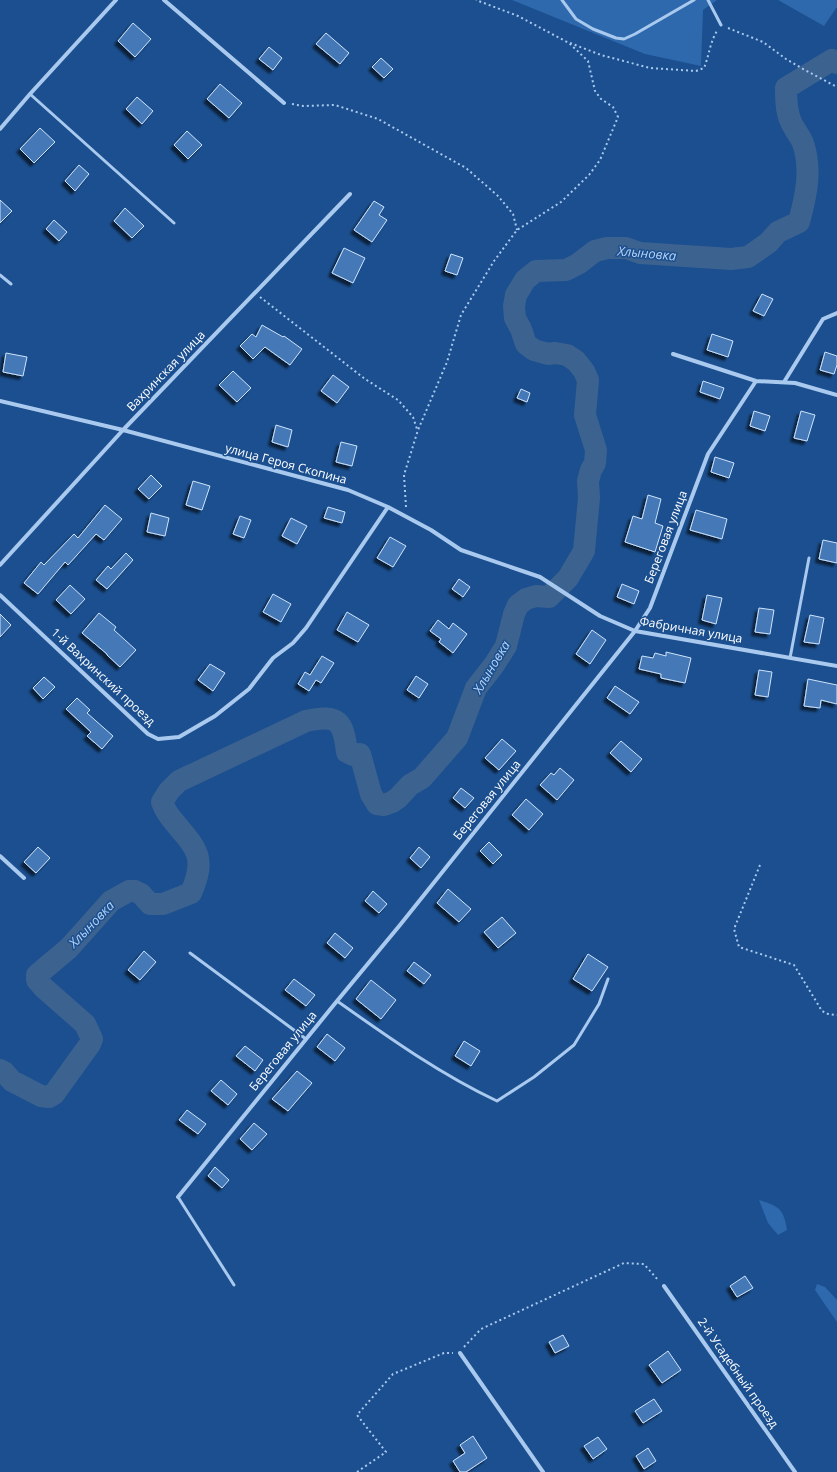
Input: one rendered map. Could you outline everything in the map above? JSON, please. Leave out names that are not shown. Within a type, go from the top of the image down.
[{"type":"street","points":[[0,129],[116,0]]},
{"type":"street","points":[[164,0],[284,103]]},
{"type":"street","name":"Вахринская улица","points":[[0,565],[123,430],[254,292],[350,194]]},
{"type":"street","points":[[784,382],[823,319],[837,313]]},
{"type":"street","points":[[673,354],[756,381],[795,383],[837,395]]},
{"type":"street","name":"Береговая улица","points":[[178,1197],[400,925],[635,631],[650,608],[708,454],[756,381]]},
{"type":"street","name":"улица Героя Скопина","points":[[0,402],[123,430],[348,490],[388,507],[409,518],[431,530],[461,550],[540,577],[553,585]]},
{"type":"street","name":"1-й Вахринский проезд","points":[[0,595],[148,734],[158,739],[179,737],[215,716],[249,689],[273,658],[293,643],[306,628],[388,507]]},
{"type":"street","name":"Фабричная улица","points":[[553,585],[600,616],[635,631],[837,666]]},
{"type":"street","points":[[0,856],[24,878]]},
{"type":"street","name":"2-й Усадебный проезд","points":[[664,1286],[795,1472]]},
{"type":"street","points":[[460,1353],[543,1472]]},
{"type":"lane","points":[[562,0],[576,19],[593,29],[616,38],[624,39],[694,0]]},
{"type":"lane","points":[[708,0],[721,25]]},
{"type":"lane","points":[[30,94],[174,223]]},
{"type":"lane","points":[[0,275],[11,284]]},
{"type":"lane","points":[[790,658],[809,558]]},
{"type":"lane","points":[[190,954],[306,1039]]},
{"type":"lane","points":[[337,1001],[402,1046],[467,1086],[497,1101],[534,1076],[574,1045],[599,1004],[608,979]]},
{"type":"lane","points":[[178,1197],[234,1285]]},
{"type":"path","points":[[476,0],[518,16],[569,43],[650,68],[696,71],[704,68],[708,59],[713,38],[721,25],[763,42],[786,59],[837,87]]},
{"type":"path","points":[[409,518],[405,502],[404,475],[418,430],[447,362],[461,315],[494,262],[517,230],[561,202],[589,175],[600,160],[618,118],[613,106],[601,99],[595,91],[588,61],[569,43]]},
{"type":"path","points":[[284,103],[303,106],[335,105],[378,119],[466,168],[498,196],[513,214],[517,230]]},
{"type":"path","points":[[254,292],[365,379],[398,400],[413,417],[418,430]]},
{"type":"path","points":[[760,865],[734,929],[739,947],[794,965],[822,1011],[828,1014],[837,1015]]},
{"type":"path","points":[[357,1472],[386,1452],[357,1415],[393,1374],[444,1353],[460,1353],[481,1328],[624,1262],[644,1264],[664,1286]]},
{"type":"shaded area","points":[[512,0],[717,0],[703,10],[701,66],[645,54]]},
{"type":"shaded area","points":[[778,0],[837,0],[837,7],[824,26]]},
{"type":"shaded area","points":[[759,1200],[771,1204],[779,1209],[784,1217],[787,1230],[778,1235],[768,1223]]},
{"type":"shaded area","points":[[817,1284],[825,1287],[837,1300],[837,1322],[815,1290]]},
{"type":"building","points":[[133,23],[151,39],[135,57],[118,41]]},
{"type":"building","points":[[326,33],[349,53],[340,64],[316,44]]},
{"type":"building","points":[[269,47],[282,58],[273,70],[259,59]]},
{"type":"building","points":[[381,58],[393,69],[384,78],[372,67]]},
{"type":"building","points":[[220,84],[242,103],[229,118],[207,99]]},
{"type":"building","points":[[137,97],[153,111],[142,124],[126,109]]},
{"type":"building","points":[[40,128],[55,142],[34,163],[20,149]]},
{"type":"building","points":[[187,131],[202,145],[188,159],[174,145]]},
{"type":"building","points":[[79,165],[89,174],[75,191],[65,181]]},
{"type":"building","points":[[0,200],[12,211],[0,223]]},
{"type":"building","points":[[374,201],[384,207],[379,215],[387,220],[372,242],[354,230]]},
{"type":"building","points":[[125,208],[144,226],[132,238],[114,221]]},
{"type":"building","points":[[54,220],[67,232],[59,241],[46,229]]},
{"type":"building","points":[[344,248],[365,258],[353,283],[332,273]]},
{"type":"building","points":[[451,254],[463,258],[457,275],[445,271]]},
{"type":"building","points":[[762,294],[773,299],[764,316],[753,311]]},
{"type":"building","points":[[262,325],[283,337],[284,336],[302,349],[290,365],[265,347],[253,359],[240,346],[252,334],[256,337]]},
{"type":"building","points":[[712,334],[733,341],[728,357],[707,350]]},
{"type":"building","points":[[825,352],[837,356],[837,365],[834,374],[820,370]]},
{"type":"building","points":[[6,353],[27,357],[23,376],[3,372]]},
{"type":"building","points":[[233,371],[251,388],[237,402],[219,385]]},
{"type":"building","points":[[333,375],[349,387],[337,403],[321,391]]},
{"type":"building","points":[[703,381],[724,388],[720,399],[700,392]]},
{"type":"building","points":[[521,389],[530,393],[527,402],[517,398]]},
{"type":"building","points":[[754,411],[770,416],[765,431],[750,426]]},
{"type":"building","points":[[801,411],[815,415],[807,441],[794,438]]},
{"type":"building","points":[[276,425],[292,430],[288,447],[272,442]]},
{"type":"building","points":[[341,442],[357,446],[352,466],[336,462]]},
{"type":"building","points":[[715,457],[734,463],[729,478],[711,472]]},
{"type":"building","points":[[151,475],[162,486],[149,499],[138,489]]},
{"type":"building","points":[[193,481],[210,486],[202,510],[186,505]]},
{"type":"building","points":[[648,495],[661,499],[655,523],[663,526],[655,552],[625,542],[633,516],[642,519]]},
{"type":"building","points":[[105,505],[122,519],[104,540],[96,534],[68,565],[65,562],[38,594],[24,583],[41,562],[44,565],[74,534],[78,538]]},
{"type":"building","points":[[328,507],[345,512],[342,523],[324,518]]},
{"type":"building","points":[[696,510],[727,519],[722,539],[690,530]]},
{"type":"building","points":[[151,513],[169,518],[165,536],[147,532]]},
{"type":"building","points":[[240,516],[251,520],[244,538],[233,534]]},
{"type":"building","points":[[291,518],[307,526],[297,544],[282,536]]},
{"type":"building","points":[[390,537],[406,546],[393,567],[377,558]]},
{"type":"building","points":[[823,540],[837,543],[837,563],[819,559]]},
{"type":"building","points":[[126,553],[133,560],[107,589],[96,580],[108,566],[111,569]]},
{"type":"building","points":[[459,579],[470,587],[463,597],[452,589]]},
{"type":"building","points":[[622,584],[639,591],[634,604],[617,597]]},
{"type":"building","points":[[70,585],[85,599],[71,614],[56,600]]},
{"type":"building","points":[[273,594],[291,604],[281,622],[263,612]]},
{"type":"building","points":[[707,595],[722,598],[716,624],[702,620]]},
{"type":"building","points":[[759,608],[774,610],[770,634],[755,632]]},
{"type":"building","points":[[347,612],[369,625],[358,642],[337,630]]},
{"type":"building","points":[[99,613],[116,627],[114,630],[136,650],[120,667],[82,633]]},
{"type":"building","points":[[0,614],[11,625],[0,637]]},
{"type":"building","points":[[810,615],[824,618],[819,644],[804,642]]},
{"type":"building","points":[[438,620],[449,629],[453,623],[467,634],[453,653],[439,642],[441,639],[430,631]]},
{"type":"building","points":[[592,630],[606,640],[590,664],[576,654]]},
{"type":"building","points":[[666,652],[691,658],[685,683],[661,678],[661,674],[639,669],[642,656],[653,658],[655,653],[666,656]]},
{"type":"building","points":[[322,656],[334,663],[321,683],[316,680],[309,691],[298,684],[305,672],[310,675]]},
{"type":"building","points":[[210,664],[225,673],[213,691],[198,680]]},
{"type":"building","points":[[759,670],[772,672],[768,697],[755,695]]},
{"type":"building","points":[[416,676],[428,684],[419,698],[407,690]]},
{"type":"building","points":[[44,677],[55,687],[43,699],[33,688]]},
{"type":"building","points":[[808,679],[837,685],[837,704],[821,700],[820,708],[804,706]]},
{"type":"building","points":[[615,686],[639,702],[630,714],[607,698]]},
{"type":"building","points":[[77,698],[90,710],[87,713],[113,736],[102,749],[87,736],[91,732],[66,709]]},
{"type":"building","points":[[502,739],[516,751],[499,770],[485,758]]},
{"type":"building","points":[[621,741],[642,759],[631,772],[610,753]]},
{"type":"building","points":[[560,768],[574,780],[557,800],[540,785],[551,773],[554,775]]},
{"type":"building","points":[[461,788],[474,798],[465,808],[453,798]]},
{"type":"building","points":[[526,799],[543,814],[529,830],[512,815]]},
{"type":"building","points":[[489,842],[502,855],[493,864],[480,851]]},
{"type":"building","points":[[38,847],[50,858],[36,873],[24,862]]},
{"type":"building","points":[[419,847],[430,857],[421,868],[410,858]]},
{"type":"building","points":[[448,889],[471,909],[459,922],[437,903]]},
{"type":"building","points":[[373,891],[387,904],[379,913],[365,901]]},
{"type":"building","points":[[502,917],[516,933],[498,948],[484,932]]},
{"type":"building","points":[[335,933],[353,948],[345,958],[327,943]]},
{"type":"building","points":[[144,951],[156,962],[140,980],[128,970]]},
{"type":"building","points":[[588,954],[608,967],[592,991],[573,979]]},
{"type":"building","points":[[414,962],[431,975],[424,984],[407,971]]},
{"type":"building","points":[[294,979],[315,995],[306,1006],[285,990]]},
{"type":"building","points":[[371,980],[396,1000],[381,1019],[356,999]]},
{"type":"building","points":[[327,1034],[345,1048],[335,1061],[317,1047]]},
{"type":"building","points":[[464,1041],[480,1051],[471,1066],[455,1056]]},
{"type":"building","points":[[245,1046],[263,1060],[255,1071],[236,1056]]},
{"type":"building","points":[[297,1071],[312,1083],[288,1111],[272,1099]]},
{"type":"building","points":[[221,1080],[237,1094],[228,1105],[211,1091]]},
{"type":"building","points":[[187,1110],[206,1124],[198,1134],[179,1120]]},
{"type":"building","points":[[254,1123],[267,1134],[252,1150],[240,1139]]},
{"type":"building","points":[[215,1167],[229,1180],[222,1188],[208,1176]]},
{"type":"building","points":[[745,1276],[753,1288],[737,1297],[730,1286]]},
{"type":"building","points":[[563,1335],[569,1346],[555,1353],[549,1342]]},
{"type":"building","points":[[668,1351],[681,1370],[662,1383],[649,1365]]},
{"type":"building","points":[[654,1399],[662,1411],[643,1423],[635,1411]]},
{"type":"building","points":[[473,1436],[487,1458],[466,1472],[460,1472],[453,1461],[465,1453],[460,1445]]},
{"type":"building","points":[[598,1437],[607,1449],[593,1459],[584,1446]]},
{"type":"building","points":[[648,1448],[656,1461],[644,1469],[636,1456]]},
{"type":"waterway","name":"Хлыновка","points":[[0,1070],[4,1072],[12,1081],[41,1096],[49,1097],[54,1094],[92,1039],[85,1024],[44,988],[37,980],[37,975],[69,948],[111,901],[129,891],[135,891],[141,894],[150,904],[163,904],[191,893],[198,871],[199,863],[197,855],[189,840],[167,813],[162,802],[169,791],[179,781],[306,721],[326,719],[337,722],[341,727],[344,733],[347,752],[353,755],[360,754],[371,794],[377,804],[384,805],[398,798],[410,785],[422,778],[457,738],[476,688],[494,665],[506,646],[514,614],[518,605],[526,599],[536,596],[549,597],[568,578],[584,551],[589,498],[588,481],[595,463],[596,450],[585,415],[588,380],[584,371],[576,361],[567,355],[555,353],[548,354],[534,350],[526,344],[521,329],[515,318],[514,306],[516,295],[525,280],[536,271],[566,270],[578,264],[595,251],[607,248],[626,248],[640,253],[731,259],[748,257],[768,243],[778,232],[799,222],[806,193],[808,173],[806,153],[803,143],[789,118],[786,101],[786,88],[832,60],[837,63]]}]
